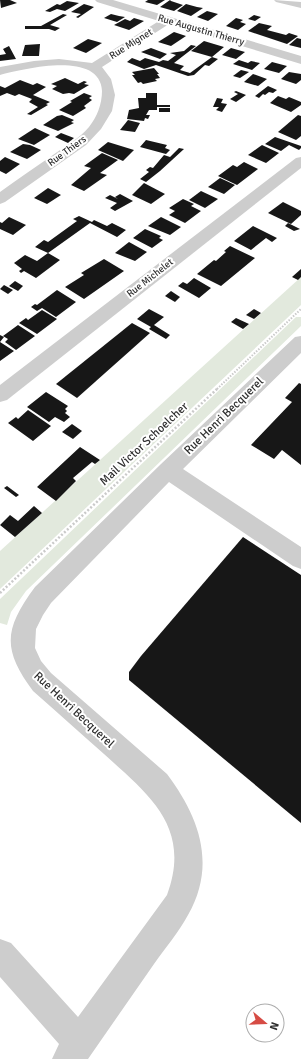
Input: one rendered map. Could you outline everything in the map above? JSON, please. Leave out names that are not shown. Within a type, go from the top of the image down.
[{"type":"street","name":"Rue Augustin Thierry","points":[[101,0],[301,60]]},
{"type":"street","points":[[280,0],[301,5]]},
{"type":"street","name":"Rue Mignet","points":[[94,67],[168,20]]},
{"type":"street","points":[[0,71],[52,63],[94,67]]},
{"type":"street","name":"Rue Thiers","points":[[0,199],[78,144],[97,125],[106,107],[108,90],[103,76],[94,67]]},
{"type":"street","name":"Rue Michelet","points":[[0,395],[301,160]]},
{"type":"street","name":"Rue Henri Becquerel","points":[[74,1051],[178,904],[187,877],[188,848],[183,824],[172,803],[157,784],[42,682],[30,668],[22,651],[22,629],[31,610],[43,595],[168,470],[301,342]]},
{"type":"street","points":[[168,470],[301,559]]},
{"type":"street","points":[[0,954],[74,1051]]},
{"type":"path","name":"Mail Victor Schoelcher","points":[[0,593],[301,309]]},
{"type":"shaded area","points":[[301,277],[301,305],[0,589],[0,551]]},
{"type":"shaded area","points":[[296,317],[301,317],[301,326],[26,591],[11,612],[7,625],[0,623],[0,599]]},
{"type":"building","points":[[0,0],[10,0],[17,3],[1,8]]},
{"type":"building","points":[[148,0],[165,0],[157,5],[145,2]]},
{"type":"building","points":[[170,0],[183,5],[174,11],[160,7]]},
{"type":"building","points":[[67,1],[79,3],[65,11],[57,9],[50,12],[45,11],[57,4],[60,5]]},
{"type":"building","points":[[84,4],[94,7],[78,18],[76,17],[81,14],[71,12]]},
{"type":"building","points":[[186,4],[203,8],[191,16],[177,11]]},
{"type":"building","points":[[207,11],[218,14],[208,21],[197,17]]},
{"type":"building","points":[[63,14],[67,15],[50,25],[60,28],[55,31],[49,29],[25,29],[25,26],[41,26]]},
{"type":"building","points":[[111,14],[125,17],[117,22],[104,18]]},
{"type":"building","points":[[254,15],[261,17],[255,21],[248,19]]},
{"type":"building","points":[[134,18],[144,21],[129,30],[114,25],[125,19],[130,21]]},
{"type":"building","points":[[236,18],[243,20],[240,22],[246,24],[238,30],[226,26]]},
{"type":"building","points":[[259,23],[272,26],[267,30],[286,35],[289,33],[298,36],[287,44],[248,31]]},
{"type":"building","points":[[174,32],[186,36],[171,46],[158,42]]},
{"type":"building","points":[[297,38],[301,39],[301,48],[289,45]]},
{"type":"building","points":[[88,39],[102,43],[86,53],[73,48]]},
{"type":"building","points":[[204,41],[224,47],[212,57],[191,51]]},
{"type":"building","points":[[40,44],[39,56],[22,56],[25,45]]},
{"type":"building","points":[[191,45],[196,46],[174,63],[184,66],[180,70],[190,73],[212,57],[218,59],[209,66],[205,65],[194,75],[188,76],[156,65],[144,69],[127,62],[132,58],[140,61],[145,58],[159,62],[163,60],[168,61],[176,55],[170,53],[184,51]]},
{"type":"building","points":[[9,46],[16,59],[0,61],[0,55],[6,54],[3,49]]},
{"type":"building","points":[[151,48],[167,54],[160,59],[141,52]]},
{"type":"building","points":[[231,48],[245,52],[236,59],[222,55]]},
{"type":"building","points":[[239,60],[248,63],[251,61],[260,63],[252,70],[233,64]]},
{"type":"building","points":[[272,62],[287,66],[279,73],[264,69]]},
{"type":"building","points":[[154,68],[159,74],[157,74],[160,78],[155,79],[157,81],[143,84],[141,82],[138,83],[132,75],[135,75],[132,72]]},
{"type":"building","points":[[241,70],[249,72],[240,78],[233,76]]},
{"type":"building","points":[[289,72],[301,74],[301,80],[296,84],[281,79]]},
{"type":"building","points":[[253,74],[267,79],[258,86],[244,82]]},
{"type":"building","points":[[65,78],[78,84],[84,81],[87,82],[84,84],[89,85],[74,94],[63,94],[52,89],[57,86],[51,84]]},
{"type":"building","points":[[20,80],[33,85],[37,83],[46,87],[33,95],[50,102],[46,104],[48,105],[31,115],[27,114],[38,107],[29,102],[32,99],[19,94],[15,96],[7,93],[0,96],[0,86],[5,88]]},
{"type":"building","points":[[268,86],[277,90],[273,93],[269,92],[265,95],[263,94],[259,98],[255,96]]},
{"type":"building","points":[[236,91],[246,95],[236,102],[230,99],[238,94],[234,92]]},
{"type":"building","points":[[84,93],[92,96],[89,98],[92,100],[84,106],[86,108],[73,116],[59,110],[72,102],[70,101]]},
{"type":"building","points":[[146,93],[157,93],[157,105],[170,105],[170,107],[157,107],[157,110],[149,110],[146,115],[150,115],[148,119],[145,118],[144,121],[127,119],[129,110],[139,108],[138,98],[146,98]]},
{"type":"building","points":[[278,96],[286,99],[289,97],[301,102],[301,105],[291,112],[270,103]]},
{"type":"building","points":[[217,98],[223,99],[221,103],[227,104],[222,112],[216,110],[219,107],[213,107]]},
{"type":"building","points":[[159,108],[170,108],[170,112],[159,112]]},
{"type":"building","points":[[62,115],[74,120],[71,122],[74,123],[58,131],[43,125],[57,116]]},
{"type":"building","points":[[298,115],[301,116],[301,136],[296,140],[278,132]]},
{"type":"building","points":[[128,120],[140,123],[135,132],[120,130]]},
{"type":"building","points":[[35,128],[50,135],[34,145],[18,139]]},
{"type":"building","points":[[61,133],[74,138],[68,143],[55,137]]},
{"type":"building","points":[[275,137],[301,146],[301,148],[299,150],[289,145],[281,151],[265,144]]},
{"type":"building","points":[[146,140],[167,145],[165,148],[170,150],[166,154],[140,147]]},
{"type":"building","points":[[108,142],[134,150],[123,161],[98,150]]},
{"type":"building","points":[[23,144],[30,145],[41,150],[27,159],[10,152]]},
{"type":"building","points":[[262,145],[279,153],[266,163],[248,155]]},
{"type":"building","points":[[179,148],[184,149],[160,171],[146,182],[140,179],[149,172],[146,170],[150,167],[153,168],[164,155],[170,157]]},
{"type":"building","points":[[102,153],[118,160],[100,173],[107,175],[84,191],[71,185],[91,168],[84,166]]},
{"type":"building","points":[[5,157],[20,164],[6,174],[0,171],[0,161]]},
{"type":"building","points":[[244,162],[258,169],[237,185],[218,176],[233,165],[237,167]]},
{"type":"building","points":[[220,178],[235,185],[224,194],[208,187]]},
{"type":"building","points":[[144,183],[165,194],[151,204],[132,195]]},
{"type":"building","points":[[48,188],[61,195],[47,204],[34,198]]},
{"type":"building","points":[[201,191],[218,199],[205,208],[189,200]]},
{"type":"building","points":[[120,194],[133,201],[115,211],[110,208],[117,203],[105,198],[110,195],[118,199],[115,197]]},
{"type":"building","points":[[183,199],[194,204],[191,206],[201,211],[185,223],[169,215],[175,211],[169,208]]},
{"type":"building","points":[[283,202],[301,211],[301,215],[291,224],[268,213]]},
{"type":"building","points":[[79,216],[92,222],[94,220],[107,226],[112,223],[126,230],[117,237],[90,223],[48,253],[35,247],[44,240],[48,242],[77,221],[73,219]]},
{"type":"building","points":[[9,217],[26,225],[13,235],[0,229],[0,222],[2,223]]},
{"type":"building","points":[[161,217],[181,227],[170,235],[148,226]]},
{"type":"building","points":[[288,223],[300,229],[294,231],[285,226]]},
{"type":"building","points":[[253,226],[277,238],[272,242],[266,238],[251,250],[234,241]]},
{"type":"building","points":[[145,229],[161,236],[159,238],[163,240],[152,248],[133,238]]},
{"type":"building","points":[[129,242],[147,252],[135,261],[115,253]]},
{"type":"building","points":[[230,246],[255,258],[221,286],[197,274],[214,260],[216,261]]},
{"type":"building","points":[[48,253],[60,260],[36,278],[24,271],[21,273],[19,271],[22,269],[14,263],[25,255],[37,261]]},
{"type":"building","points":[[104,259],[124,271],[84,299],[65,287],[84,275],[81,273]]},
{"type":"building","points":[[301,269],[301,277],[298,280],[292,277]]},
{"type":"building","points":[[194,278],[211,288],[199,298],[178,286],[183,282],[187,284]]},
{"type":"building","points":[[15,281],[23,286],[18,291],[9,286]]},
{"type":"building","points":[[4,285],[13,290],[8,294],[0,289]]},
{"type":"building","points":[[57,290],[76,302],[56,317],[42,308],[37,311],[31,307],[35,304],[37,305]]},
{"type":"building","points":[[171,291],[180,297],[175,302],[165,296]]},
{"type":"building","points":[[149,309],[164,317],[154,325],[170,335],[166,339],[149,329],[151,327],[137,319]]},
{"type":"building","points":[[254,309],[261,313],[254,319],[246,315]]},
{"type":"building","points":[[42,310],[57,319],[37,334],[19,323],[26,318],[28,320]]},
{"type":"building","points":[[236,318],[249,324],[243,329],[231,322]]},
{"type":"building","points":[[132,323],[150,333],[77,398],[56,384]]},
{"type":"building","points":[[18,325],[35,336],[16,350],[5,342],[8,339],[3,336]]},
{"type":"building","points":[[0,335],[4,337],[0,342]]},
{"type":"building","points":[[0,342],[14,351],[0,361]]},
{"type":"building","points":[[299,383],[301,384],[301,465],[282,450],[274,459],[251,445],[292,402],[285,398]]},
{"type":"building","points":[[46,392],[68,406],[65,409],[67,411],[65,413],[70,417],[64,422],[55,417],[49,422],[27,407]]},
{"type":"building","points":[[28,410],[51,426],[33,441],[8,423],[16,417],[18,419]]},
{"type":"building","points":[[72,424],[82,431],[73,439],[62,432]]},
{"type":"building","points":[[80,447],[100,460],[95,464],[92,462],[73,478],[76,481],[56,501],[37,487]]},
{"type":"building","points":[[7,486],[19,495],[16,497],[4,488]]},
{"type":"building","points":[[34,506],[42,513],[15,537],[0,525],[10,515],[18,521]]},
{"type":"building","points":[[243,537],[301,575],[301,823],[129,680],[129,672],[141,656]]}]
